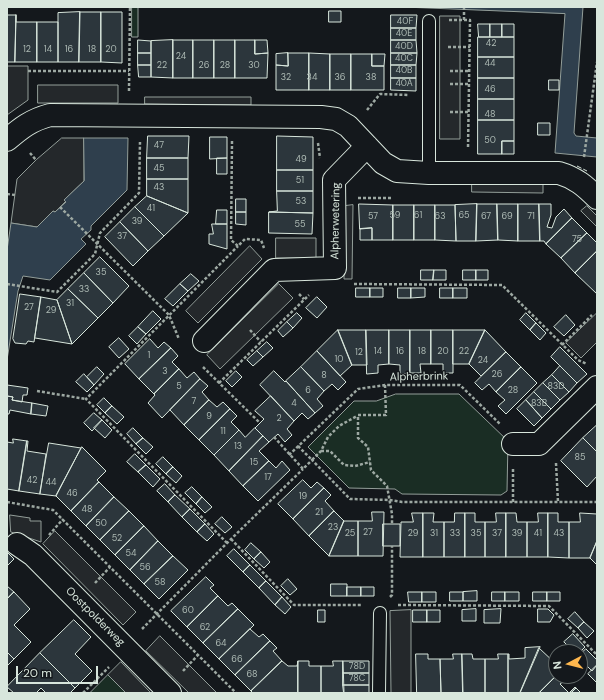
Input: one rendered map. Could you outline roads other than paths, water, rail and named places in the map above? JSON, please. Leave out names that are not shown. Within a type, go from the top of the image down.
[{"type":"street","points":[[7,140],[36,118],[50,115],[317,116],[336,119],[342,122],[351,129],[383,163],[397,171],[429,173],[559,173],[579,181],[597,198]]},
{"type":"street","name":"Alpherwetering","points":[[204,341],[274,270],[335,268],[334,180],[367,146]]},
{"type":"street","points":[[513,444],[539,444],[597,387]]},
{"type":"street","name":"Oostpolderweg","points":[[17,544],[33,555],[170,693]]},
{"type":"lane","points":[[429,21],[429,173]]},
{"type":"lane","points":[[379,693],[381,609]]},
{"type":"water","points":[[404,7],[583,7],[574,133],[576,136],[597,138],[597,157],[555,153],[565,14]]},
{"type":"water","points":[[84,138],[128,138],[127,190],[91,226],[91,230],[81,239],[86,244],[50,280],[23,276],[18,291],[7,360],[7,250],[11,223],[37,227],[53,211],[55,212],[66,202],[64,200],[84,181]]}]
